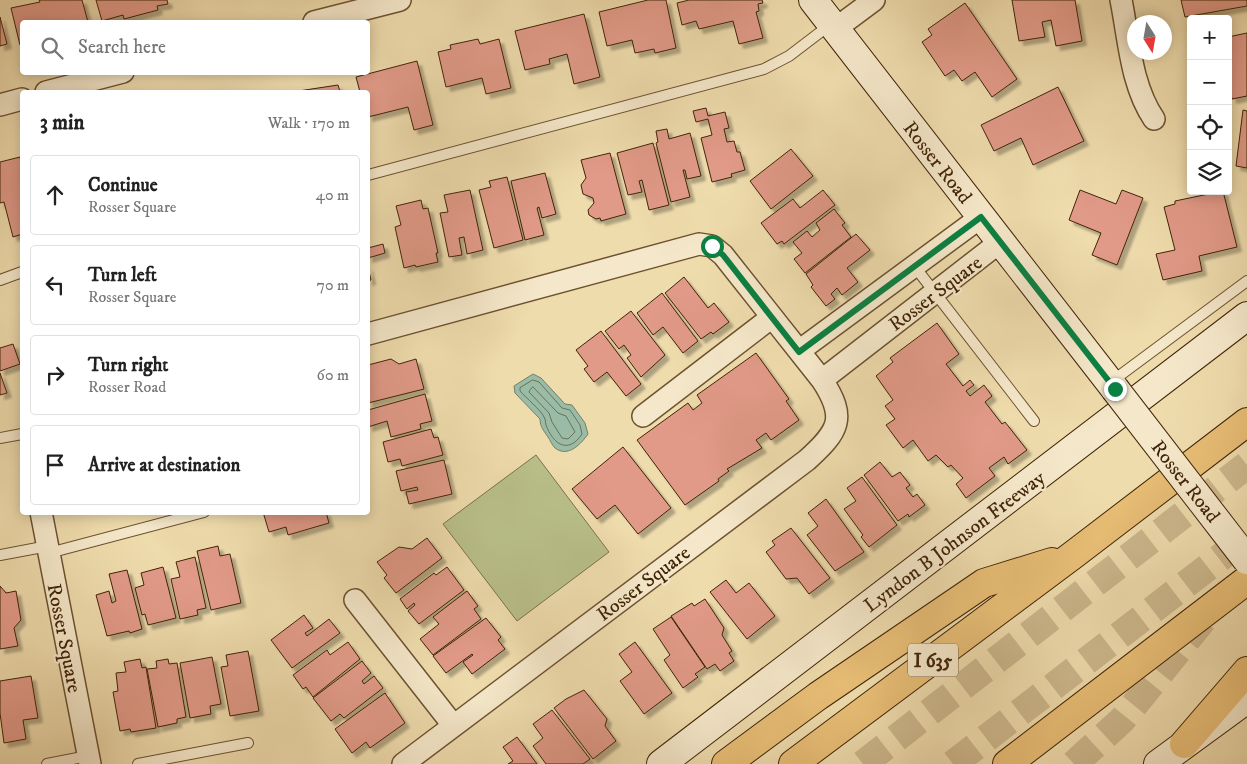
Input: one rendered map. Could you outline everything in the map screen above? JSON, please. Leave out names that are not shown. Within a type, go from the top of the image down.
[{"type":"highway","name":"I 635","points":[[793,764],[1073,555],[1247,422]]},
{"type":"highway","points":[[726,764],[818,696],[984,583],[1073,555]]},
{"type":"highway","points":[[1007,764],[1247,580]]},
{"type":"highway","points":[[1184,744],[1247,672]]},
{"type":"main road","name":"Rosser Road","points":[[812,0],[1247,560]]},
{"type":"main road","name":"Lyndon B Johnson Freeway","points":[[660,764],[1247,316]]},
{"type":"main road","points":[[1158,764],[1247,698]]},
{"type":"street","points":[[322,20],[400,0]]},
{"type":"street","points":[[833,27],[874,0]]},
{"type":"street","points":[[1121,0],[1137,82],[1145,105],[1154,119]]},
{"type":"street","points":[[54,90],[111,75]]},
{"type":"street","points":[[0,104],[20,99]]},
{"type":"street","name":"Rosser Square","points":[[799,352],[981,217]]},
{"type":"street","name":"Rosser Square","points":[[822,380],[1000,242]]},
{"type":"street","name":"Rosser Square","points":[[370,333],[699,244],[712,246],[723,255],[822,380],[833,396],[837,412],[834,430],[824,444],[807,460],[403,764]]},
{"type":"street","points":[[643,416],[772,317]]},
{"type":"street","name":"Rosser Square","points":[[42,515],[89,760]]},
{"type":"street","points":[[355,600],[453,725]]},
{"type":"lane","points":[[370,174],[764,69],[789,56],[833,27]]},
{"type":"lane","points":[[914,267],[1034,421]]},
{"type":"lane","points":[[0,280],[20,273]]},
{"type":"lane","points":[[1113,386],[1247,281]]},
{"type":"lane","points":[[0,438],[20,434]]},
{"type":"lane","points":[[0,555],[48,549],[191,515]]},
{"type":"lane","points":[[138,764],[248,743]]},
{"type":"lane","points":[[47,764],[89,760]]},
{"type":"shaded area","points":[[536,455],[609,552],[517,621],[443,524]]},
{"type":"water","points":[[533,374],[541,378],[565,404],[572,405],[585,423],[588,434],[582,442],[569,451],[560,451],[555,448],[542,429],[540,419],[515,393],[514,386]]},
{"type":"building","points":[[39,0],[82,0],[87,20],[20,20],[20,45],[11,8],[40,2]]},
{"type":"building","points":[[96,0],[167,0],[168,4],[157,6],[158,10],[124,19],[123,15],[102,20]]},
{"type":"building","points":[[648,0],[666,0],[676,48],[655,53],[654,49],[635,53],[632,40],[607,46],[599,12]]},
{"type":"building","points":[[689,0],[762,0],[763,3],[758,4],[759,11],[756,12],[763,38],[739,44],[733,21],[699,29],[696,21],[682,25],[677,3]]},
{"type":"building","points":[[1012,0],[1075,0],[1082,41],[1056,46],[1051,20],[1042,22],[1045,37],[1019,41]]},
{"type":"building","points":[[1181,0],[1247,0],[1247,6],[1187,15],[1185,17]]},
{"type":"building","points":[[965,3],[1017,79],[992,97],[975,72],[962,81],[954,70],[945,76],[922,42],[932,35],[928,29]]},
{"type":"building","points":[[584,14],[600,77],[574,84],[567,54],[549,59],[550,64],[525,70],[515,31]]},
{"type":"building","points":[[0,17],[7,44],[0,46]]},
{"type":"building","points":[[1247,33],[1247,96],[1232,99],[1232,60],[1232,36]]},
{"type":"building","points":[[478,39],[480,44],[499,39],[511,88],[486,94],[482,78],[446,87],[438,52],[451,49],[450,45]]},
{"type":"building","points":[[417,61],[433,125],[414,130],[408,107],[370,116],[370,90],[359,90],[356,77],[370,75],[370,73]]},
{"type":"building","points":[[338,85],[339,90],[305,90]]},
{"type":"building","points":[[1058,87],[1084,141],[1033,165],[1021,138],[994,151],[981,125]]},
{"type":"building","points":[[706,108],[708,116],[725,112],[729,128],[724,129],[727,142],[734,141],[737,152],[740,152],[745,170],[731,174],[732,177],[712,182],[701,138],[712,135],[708,119],[696,122],[693,111]]},
{"type":"building","points":[[1243,110],[1247,111],[1247,168],[1236,166]]},
{"type":"building","points":[[667,129],[669,139],[690,133],[701,176],[687,179],[685,170],[683,170],[690,197],[671,202],[656,143],[658,142],[656,131]]},
{"type":"building","points":[[653,143],[669,205],[649,210],[642,180],[639,181],[642,192],[628,195],[617,153]]},
{"type":"building","points":[[791,149],[813,176],[771,209],[750,181]]},
{"type":"building","points":[[610,153],[626,214],[601,221],[600,218],[596,219],[589,215],[588,210],[594,203],[593,198],[583,194],[581,185],[586,178],[581,160]]},
{"type":"building","points":[[20,157],[20,235],[13,237],[4,202],[0,203],[0,162]]},
{"type":"building","points":[[545,173],[556,214],[542,218],[539,207],[537,208],[544,235],[525,240],[511,181]]},
{"type":"building","points":[[507,177],[523,240],[494,248],[479,190],[491,187],[489,181]]},
{"type":"building","points":[[470,190],[483,250],[467,254],[464,237],[459,238],[462,255],[449,257],[440,213],[448,212],[444,195]]},
{"type":"building","points":[[823,190],[835,205],[784,244],[782,241],[777,244],[761,223],[793,199],[800,208]]},
{"type":"building","points":[[1080,190],[1116,204],[1122,190],[1143,198],[1117,265],[1092,255],[1101,233],[1069,220]]},
{"type":"building","points":[[1204,195],[1224,195],[1237,247],[1199,256],[1202,271],[1163,280],[1156,254],[1175,250],[1164,207],[1175,204],[1175,201]]},
{"type":"building","points":[[421,200],[423,209],[428,208],[438,253],[436,253],[438,262],[404,268],[395,227],[401,225],[396,206]]},
{"type":"building","points":[[834,209],[845,223],[842,225],[851,237],[805,273],[794,259],[802,253],[793,242],[807,231],[812,237],[820,230],[816,223]]},
{"type":"building","points":[[856,234],[870,250],[847,268],[858,282],[842,295],[837,288],[831,294],[835,299],[826,306],[811,287],[813,285],[806,274]]},
{"type":"building","points":[[383,244],[385,253],[370,257],[370,247]]},
{"type":"building","points":[[684,277],[708,308],[714,303],[729,322],[713,334],[711,332],[701,339],[665,293]]},
{"type":"building","points":[[662,293],[698,341],[683,353],[663,327],[653,335],[637,313]]},
{"type":"building","points":[[631,311],[665,355],[641,377],[627,358],[631,355],[624,345],[619,349],[605,331]]},
{"type":"building","points":[[937,323],[959,354],[946,364],[963,386],[970,380],[974,385],[966,391],[970,396],[984,385],[992,396],[985,402],[1002,424],[1005,422],[1027,450],[1008,464],[1004,457],[989,468],[995,476],[966,498],[956,484],[963,478],[951,465],[948,467],[936,455],[928,461],[913,440],[903,448],[886,425],[895,419],[885,406],[893,400],[876,376],[893,362],[890,358]]},
{"type":"building","points":[[601,331],[641,384],[626,396],[607,372],[594,382],[584,369],[588,366],[576,350]]},
{"type":"building","points":[[13,344],[20,364],[0,371],[0,348]]},
{"type":"building","points":[[756,353],[789,399],[786,401],[799,420],[771,440],[766,433],[756,440],[762,448],[727,469],[729,471],[718,479],[719,481],[685,505],[637,440],[688,403],[693,410],[702,403],[697,395]]},
{"type":"building","points":[[391,359],[399,364],[416,359],[424,389],[370,402],[370,364]]},
{"type":"building","points":[[0,373],[7,393],[0,395]]},
{"type":"building","points":[[425,394],[432,421],[420,424],[421,429],[391,437],[387,421],[370,426],[370,409]]},
{"type":"building","points":[[431,429],[434,438],[438,437],[443,455],[402,466],[400,459],[388,462],[383,442]]},
{"type":"building","points":[[623,447],[671,508],[638,534],[615,505],[597,519],[572,489]]},
{"type":"building","points":[[444,460],[452,494],[409,504],[406,492],[418,490],[417,487],[401,491],[396,471]]},
{"type":"building","points":[[880,462],[892,477],[900,472],[910,485],[906,488],[913,497],[917,494],[925,505],[909,517],[908,514],[898,521],[864,475]]},
{"type":"building","points":[[862,477],[897,525],[869,547],[861,537],[863,535],[844,509],[856,501],[847,488]]},
{"type":"building","points":[[826,499],[864,552],[835,571],[807,535],[818,526],[808,513]]},
{"type":"building","points":[[264,515],[327,515],[329,523],[288,535],[286,527],[269,532]]},
{"type":"building","points":[[791,528],[830,578],[809,594],[797,578],[786,579],[766,552],[775,545],[772,541]]},
{"type":"building","points":[[427,538],[442,558],[396,593],[384,578],[387,575],[377,562],[399,547],[412,549]]},
{"type":"building","points":[[218,546],[220,556],[230,554],[241,603],[211,610],[197,551]]},
{"type":"building","points":[[195,557],[206,608],[197,610],[198,615],[180,619],[171,579],[180,577],[176,562]]},
{"type":"building","points":[[163,567],[176,618],[148,625],[145,614],[142,615],[135,588],[144,585],[141,573]]},
{"type":"building","points":[[447,567],[464,590],[419,624],[408,611],[415,605],[414,603],[407,609],[400,599],[434,573],[436,575]]},
{"type":"building","points":[[127,570],[142,629],[130,633],[129,631],[107,636],[96,595],[109,591],[112,603],[116,601],[109,574]]},
{"type":"building","points":[[726,580],[736,593],[749,583],[775,616],[747,639],[710,592]]},
{"type":"building","points":[[0,586],[6,593],[16,591],[21,620],[14,628],[18,646],[0,649]]},
{"type":"building","points":[[467,591],[478,606],[474,609],[481,619],[433,655],[420,639],[439,624],[433,617]]},
{"type":"building","points":[[705,599],[724,628],[722,635],[732,651],[729,653],[734,661],[720,671],[715,664],[707,669],[671,616],[692,603],[694,606]]},
{"type":"building","points":[[304,615],[313,628],[305,633],[307,636],[329,619],[340,633],[292,668],[271,640]]},
{"type":"building","points":[[671,617],[705,667],[695,674],[698,677],[683,688],[664,660],[670,655],[653,629]]},
{"type":"building","points":[[486,618],[501,637],[498,640],[505,649],[472,674],[463,662],[472,654],[446,673],[433,656]]},
{"type":"building","points":[[348,642],[360,659],[313,697],[306,687],[303,689],[293,675],[327,650],[330,655]]},
{"type":"building","points":[[635,642],[672,693],[644,714],[620,681],[632,672],[619,654]]},
{"type":"building","points":[[248,651],[259,711],[230,716],[221,667],[228,666],[226,655]]},
{"type":"building","points":[[212,657],[221,704],[210,706],[211,714],[190,718],[180,663]]},
{"type":"building","points":[[140,659],[142,668],[146,667],[156,728],[131,732],[130,729],[120,731],[113,692],[118,691],[116,673],[126,672],[124,662]]},
{"type":"building","points":[[168,659],[169,664],[177,663],[186,717],[177,719],[177,723],[158,727],[147,669],[157,668],[156,661]]},
{"type":"building","points":[[362,661],[371,673],[362,681],[364,684],[374,676],[383,688],[344,718],[340,714],[331,721],[313,698]]},
{"type":"building","points":[[31,676],[38,718],[23,720],[26,739],[4,743],[0,713],[0,681]]},
{"type":"building","points":[[584,690],[607,719],[605,726],[616,741],[593,759],[554,708],[566,699]]},
{"type":"building","points":[[385,693],[405,723],[370,748],[366,742],[352,753],[335,729]]},
{"type":"building","points":[[552,710],[590,759],[583,764],[546,764],[533,746],[543,738],[533,724]]},
{"type":"building","points":[[517,737],[537,764],[508,764],[513,761],[503,747]]},
{"type":"tunnel","points":[[863,764],[1247,465]]},
{"type":"tunnel","points":[[953,764],[1247,537]]},
{"type":"tunnel","points":[[1074,764],[1122,720],[1203,620]]},
{"type":"route","points":[[712,246],[723,255],[799,352],[981,217],[1115,389]]}]
